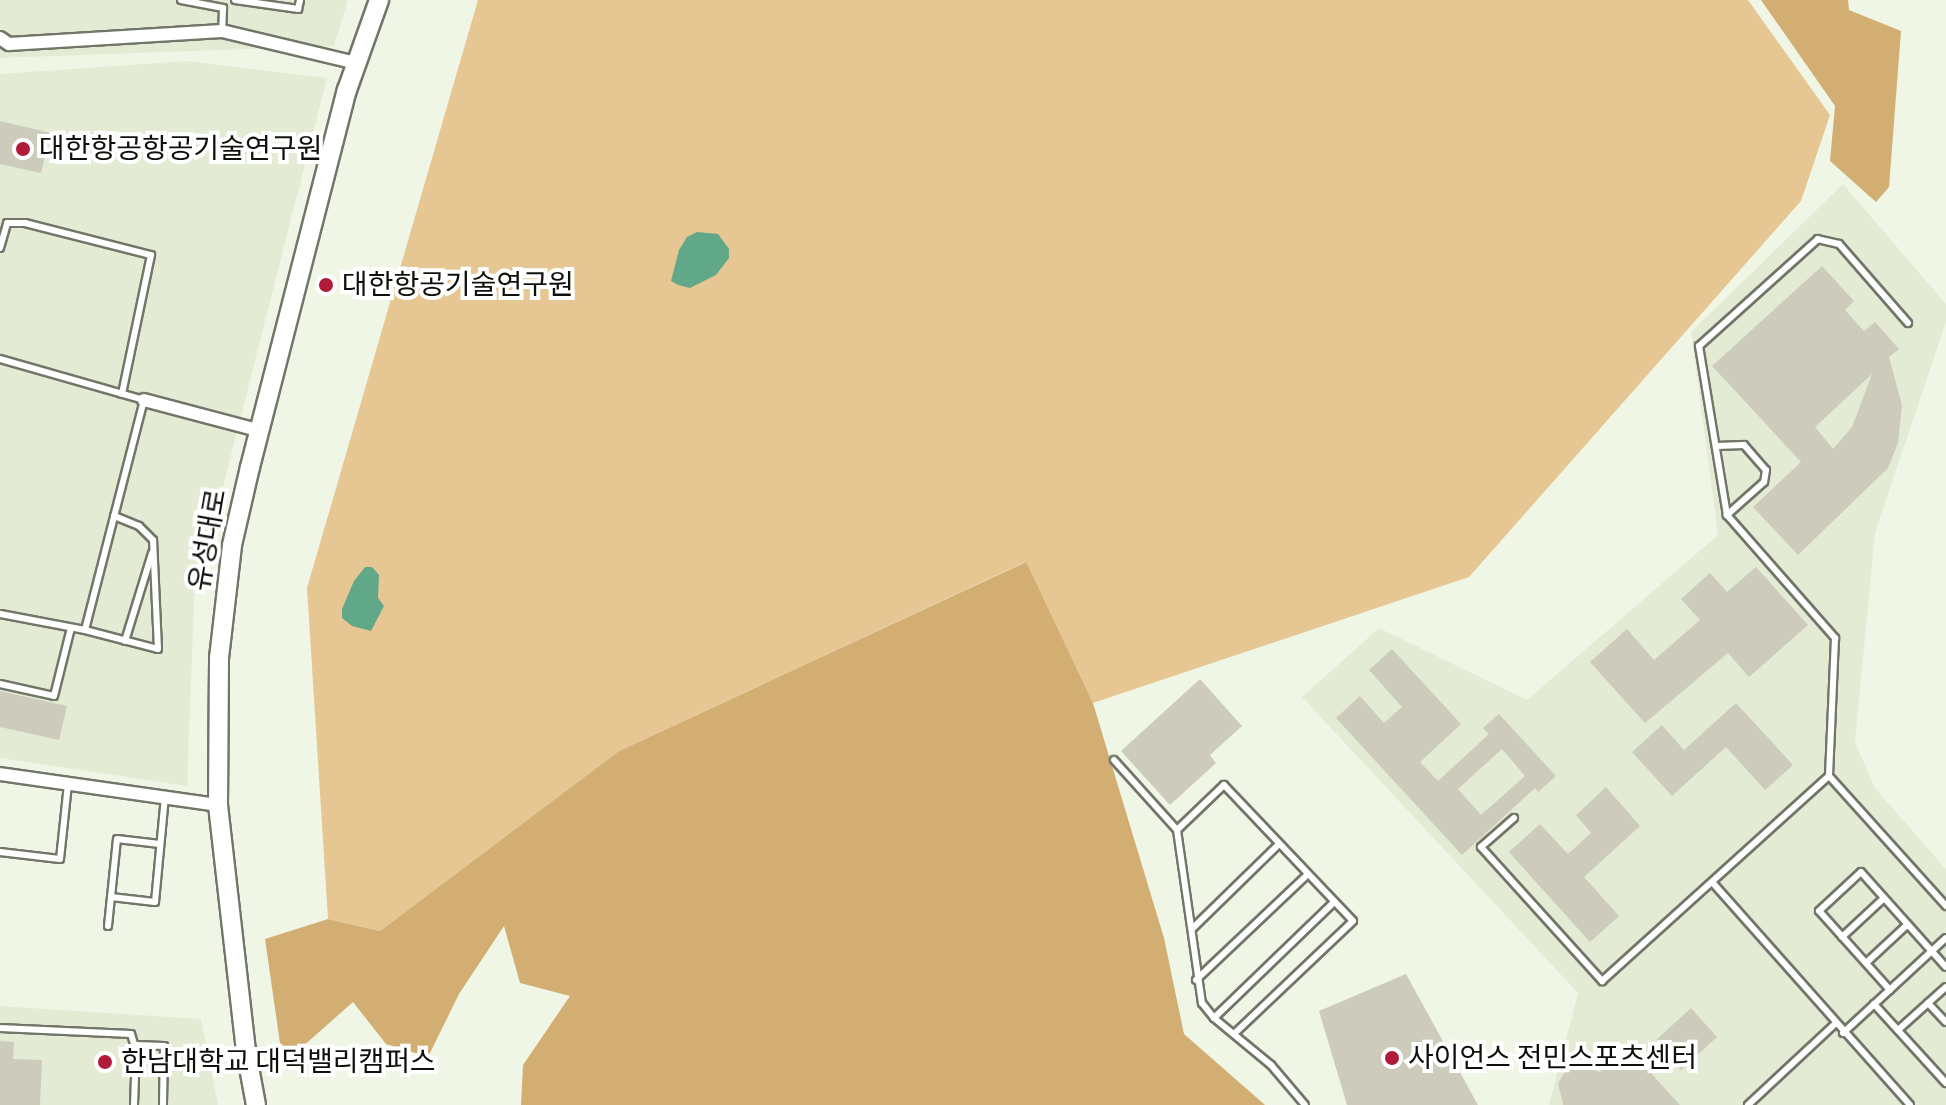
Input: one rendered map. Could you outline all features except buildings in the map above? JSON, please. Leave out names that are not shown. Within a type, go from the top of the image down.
[{"type":"main road","name":"유성대로","points":[[256,1105],[246,1051],[218,805],[222,630],[232,545],[356,63],[379,0]]},
{"type":"street","points":[[0,38],[9,44],[222,31],[356,63]]},
{"type":"street","points":[[144,400],[261,431]]},
{"type":"street","points":[[0,774],[218,805]]},
{"type":"lane","points":[[181,0],[224,4],[222,31]]},
{"type":"lane","points":[[235,0],[298,9],[300,0]]},
{"type":"lane","points":[[0,248],[7,223],[25,223],[151,255],[122,394]]},
{"type":"lane","points":[[1908,323],[1839,244],[1818,239],[1699,346],[1727,515],[1835,638],[1829,776],[1946,906]]},
{"type":"lane","points":[[0,359],[144,400],[85,630]]},
{"type":"lane","points":[[1716,446],[1744,445],[1766,470],[1764,482],[1727,515]]},
{"type":"lane","points":[[0,614],[85,630],[158,649],[153,540],[139,526],[114,516]]},
{"type":"lane","points":[[125,641],[153,548]]},
{"type":"lane","points":[[0,684],[54,696],[71,628]]},
{"type":"lane","points":[[1114,760],[1177,830],[1193,928],[1196,980],[1202,1003],[1214,1018],[1271,1065],[1305,1105]]},
{"type":"lane","points":[[1514,818],[1481,847],[1602,981],[1829,776]]},
{"type":"lane","points":[[0,852],[60,859],[68,784]]},
{"type":"lane","points":[[1177,830],[1224,785],[1353,921],[1234,1034]]},
{"type":"lane","points":[[111,897],[155,902],[165,796]]},
{"type":"lane","points":[[108,926],[117,839],[160,844]]},
{"type":"lane","points":[[1193,928],[1279,844]]},
{"type":"lane","points":[[1890,990],[1819,911],[1861,872],[1946,967]]},
{"type":"lane","points":[[1196,980],[1308,874]]},
{"type":"lane","points":[[1712,882],[1910,1105]]},
{"type":"lane","points":[[1842,937],[1884,898]]},
{"type":"lane","points":[[1214,1018],[1334,902]]},
{"type":"lane","points":[[1866,963],[1908,924]]},
{"type":"lane","points":[[1843,1033],[1946,938]]},
{"type":"lane","points":[[1898,1030],[1946,987]]},
{"type":"lane","points":[[1928,1003],[1946,1022]]},
{"type":"lane","points":[[1874,1004],[1946,1083]]},
{"type":"lane","points":[[1748,1105],[1835,1024]]},
{"type":"lane","points":[[0,1028],[131,1034],[135,1045],[134,1105]]},
{"type":"lane","points":[[135,1045],[164,1046],[163,1105]]},
{"type":"shaded area","points":[[0,0],[348,0],[334,46],[0,58]]},
{"type":"shaded area","points":[[478,0],[1748,0],[1830,115],[1801,201],[1469,577],[1093,703],[1025,562],[619,751],[380,931],[328,919],[307,588]]},
{"type":"shaded area","points":[[1761,0],[1848,0],[1849,10],[1901,31],[1889,187],[1876,202],[1830,161],[1835,106]]},
{"type":"shaded area","points":[[187,61],[327,78],[225,479],[195,581],[187,786],[0,758],[0,74]]},
{"type":"shaded area","points":[[1843,184],[1946,304],[1946,322],[1875,533],[1855,742],[1875,788],[1946,869],[1946,1105],[1549,1105],[1578,993],[1302,697],[1379,628],[1527,700],[1718,535],[1691,332]]},
{"type":"shaded area","points":[[697,232],[718,234],[729,249],[729,258],[716,275],[690,288],[671,281],[679,250],[687,237]]},
{"type":"shaded area","points":[[1026,562],[1093,703],[1164,938],[1184,1034],[1265,1105],[521,1105],[523,1065],[570,996],[520,983],[504,926],[459,994],[428,1057],[386,1044],[353,1002],[283,1064],[265,939],[328,919],[380,931],[619,751]]},
{"type":"shaded area","points":[[365,567],[372,567],[379,575],[378,598],[384,606],[371,631],[352,626],[342,618],[342,609],[354,581]]},
{"type":"shaded area","name":"한남대학교 대덕밸리캠퍼스","points":[[0,1006],[201,1019],[218,1105],[0,1105]]},
{"type":"place","name":"대한항공항공기술연구원","points":[[23,149]]},
{"type":"place","name":"대한항공기술연구원","points":[[326,285]]},
{"type":"place","name":"사이언스 전민스포츠센터","points":[[1392,1058]]},
{"type":"place","name":"한남대학교 대덕밸리캠퍼스","points":[[105,1062]]}]
